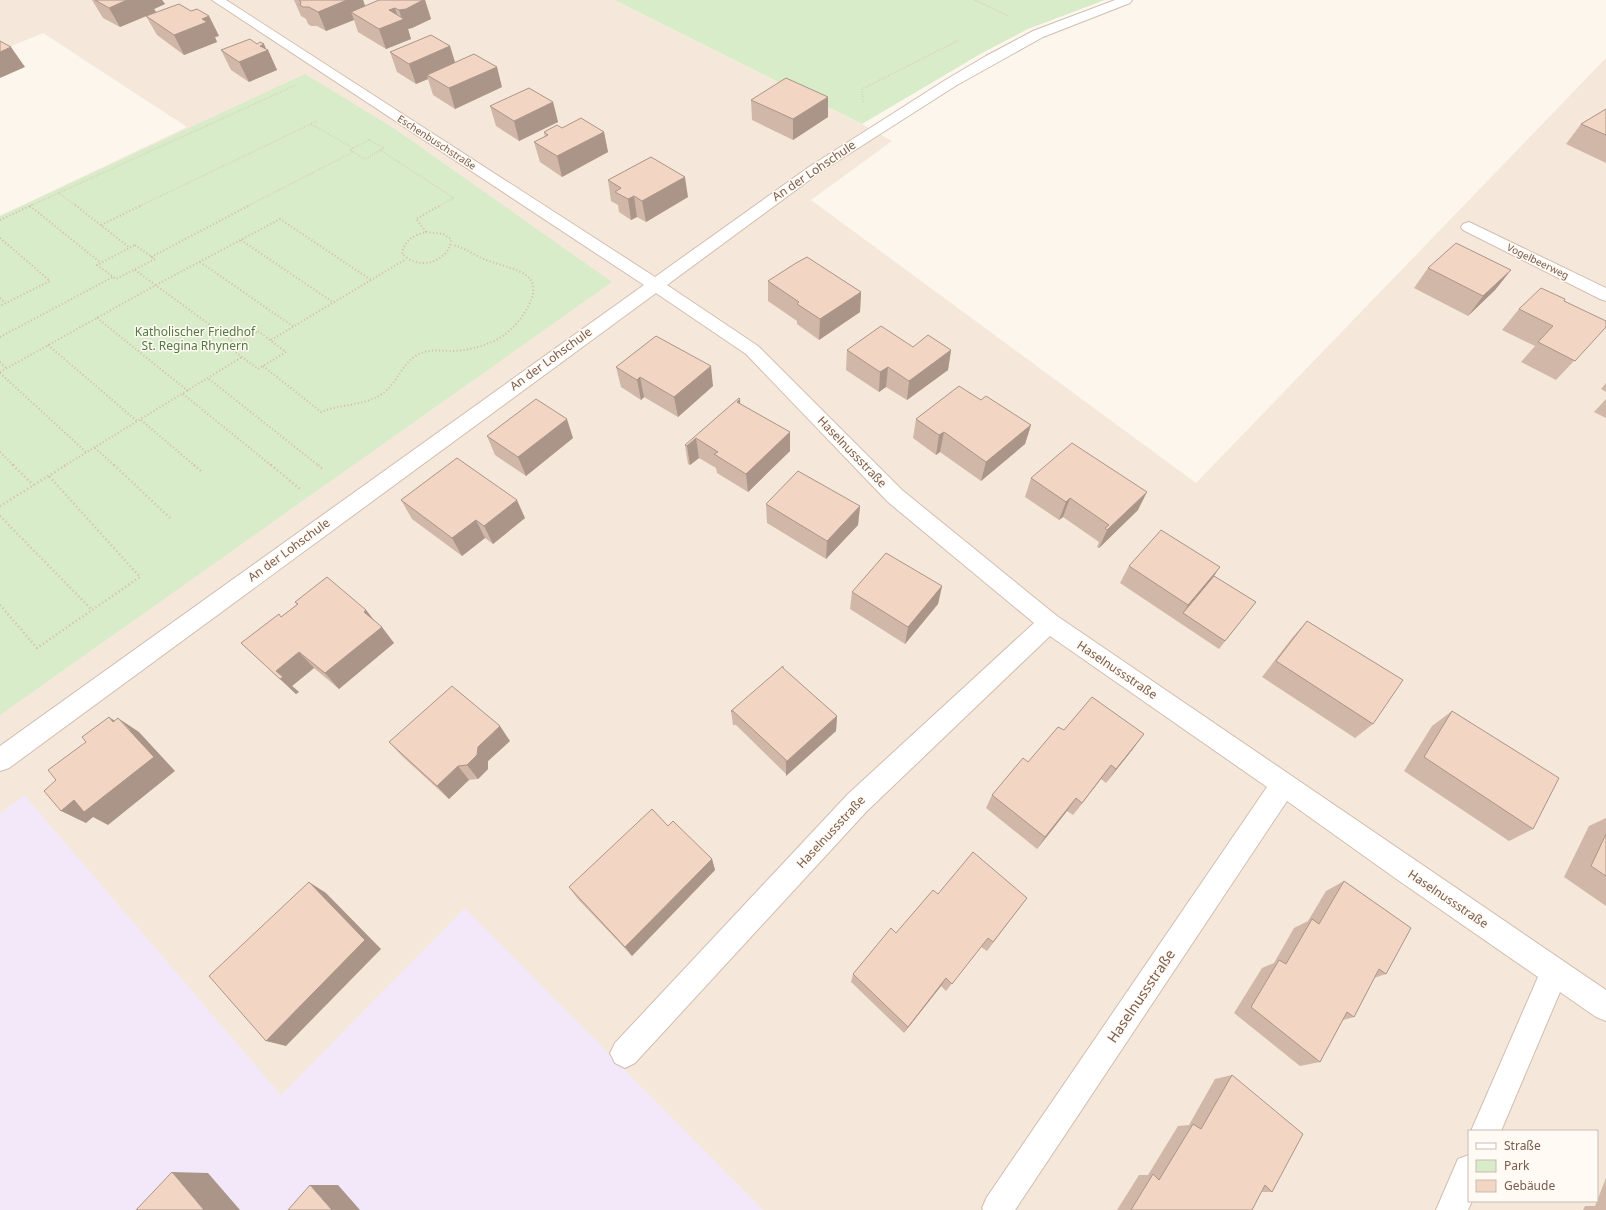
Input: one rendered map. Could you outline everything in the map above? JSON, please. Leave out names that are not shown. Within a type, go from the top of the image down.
[{"type":"street","name":"Eschenbuschstraße","points":[[218,0],[654,284]]},
{"type":"street","name":"An der Lohschule","points":[[0,760],[654,284],[814,170],[952,82],[1038,34],[1126,0]]},
{"type":"street","name":"Vogelbeerweg","points":[[1469,228],[1606,295]]},
{"type":"street","name":"Haselnussstraße","points":[[654,284],[752,350],[894,496],[1049,623],[1606,1007]]},
{"type":"street","name":"Haselnussstraße","points":[[625,1053],[857,803],[1049,623]]},
{"type":"street","name":"Haselnussstraße","points":[[998,1208],[1284,784]]},
{"type":"street","points":[[1486,1130],[1555,971]]},
{"type":"street","points":[[1452,1210],[1468,1172]]},
{"type":"path","points":[[0,220],[302,83]]},
{"type":"path","points":[[101,225],[317,121]]},
{"type":"path","points":[[311,124],[353,148]]},
{"type":"path","points":[[369,140],[384,148],[365,159],[350,150],[353,148],[369,140]]},
{"type":"path","points":[[380,150],[454,198],[416,219],[426,232]]},
{"type":"path","points":[[151,257],[353,152]]},
{"type":"path","points":[[59,193],[130,248]]},
{"type":"path","points":[[30,206],[101,263]]},
{"type":"path","points":[[87,453],[0,372],[156,285],[280,219],[371,280]]},
{"type":"path","points":[[426,232],[446,234],[451,239],[453,245],[447,254],[434,261],[424,263],[406,259],[402,254],[402,247],[406,240],[415,235],[426,232]]},
{"type":"path","points":[[0,238],[50,281],[0,306]]},
{"type":"path","points":[[241,240],[334,303]]},
{"type":"path","points":[[135,245],[155,259],[116,279],[97,265],[130,248],[135,245]]},
{"type":"path","points":[[263,366],[321,412],[328,408],[367,401],[383,393],[392,384],[410,359],[420,353],[431,350],[460,350],[496,341],[514,326],[526,312],[533,294],[534,285],[531,278],[511,267],[482,259],[458,246],[453,245]]},
{"type":"path","points":[[271,340],[406,259]]},
{"type":"path","points":[[200,262],[294,327]]},
{"type":"path","points":[[135,270],[236,344]]},
{"type":"path","points":[[0,337],[113,277]]},
{"type":"path","points":[[0,298],[5,303]]},
{"type":"path","points":[[97,318],[188,391]]},
{"type":"path","points":[[258,331],[271,340],[286,352],[258,369],[230,348],[258,331]]},
{"type":"path","points":[[48,345],[138,422]]},
{"type":"path","points":[[0,506],[242,357]]},
{"type":"path","points":[[0,362],[6,368]]},
{"type":"path","points":[[209,378],[324,470]]},
{"type":"path","points":[[183,394],[300,489]]},
{"type":"path","points":[[141,420],[202,472]]},
{"type":"path","points":[[95,448],[171,519]]},
{"type":"path","points":[[0,452],[33,485]]},
{"type":"path","points":[[0,605],[37,648],[140,577],[49,476]]},
{"type":"path","points":[[0,516],[92,610]]},
{"type":"shaded area","points":[[0,0],[614,0],[862,124],[892,141],[811,200],[1196,483],[1606,58],[1606,1210],[0,1210],[0,216],[187,127],[43,33],[0,51]]},
{"type":"shaded area","points":[[24,795],[281,1095],[465,908],[763,1210],[0,1210],[0,814]]},
{"type":"green space","points":[[614,0],[1105,0],[1028,29],[982,53],[862,124]]},
{"type":"green space","name":"Katholischer Friedhof St. Regina Rhynern","points":[[305,74],[395,129],[612,282],[0,715],[0,216]]},
{"type":"building","points":[[95,0],[127,0],[109,8]]},
{"type":"building","points":[[299,0],[347,0],[318,12],[309,7],[303,7],[300,5],[301,2]]},
{"type":"building","points":[[379,0],[423,0],[406,9],[399,10],[395,8],[389,10],[404,19],[379,29],[351,12]]},
{"type":"building","points":[[179,4],[191,11],[197,9],[209,16],[202,19],[207,22],[174,35],[146,16]]},
{"type":"building","points":[[431,35],[450,46],[409,64],[390,52]]},
{"type":"building","points":[[250,39],[257,44],[260,42],[264,44],[260,46],[268,50],[239,62],[221,50]]},
{"type":"building","points":[[0,41],[11,47],[0,52]]},
{"type":"building","points":[[474,54],[497,67],[449,88],[427,75]]},
{"type":"building","points":[[786,78],[828,97],[793,119],[751,100]]},
{"type":"building","points":[[529,88],[553,102],[514,121],[490,106]]},
{"type":"building","points":[[1606,109],[1606,135],[1581,124]]},
{"type":"building","points":[[581,118],[604,132],[557,156],[534,142],[548,135],[544,132],[557,125],[562,128]]},
{"type":"building","points":[[651,157],[685,177],[642,201],[634,196],[628,199],[615,192],[621,188],[608,180]]},
{"type":"building","points":[[1456,243],[1511,270],[1483,296],[1428,268]]},
{"type":"building","points":[[807,257],[861,292],[820,319],[797,304],[799,302],[768,281]]},
{"type":"building","points":[[1541,288],[1606,321],[1606,327],[1575,361],[1538,342],[1553,326],[1519,309]]},
{"type":"building","points":[[881,326],[913,347],[928,335],[951,350],[909,381],[888,367],[880,372],[847,350]]},
{"type":"building","points":[[656,336],[711,366],[674,397],[640,377],[637,380],[616,367]]},
{"type":"building","points":[[959,386],[981,400],[986,396],[1031,425],[986,462],[944,432],[939,435],[916,419]]},
{"type":"building","points":[[739,398],[740,399],[737,402],[790,432],[746,474],[714,454],[718,452],[696,438],[687,446],[685,445]]},
{"type":"building","points":[[536,399],[567,419],[518,457],[487,436]]},
{"type":"building","points":[[1072,443],[1147,492],[1107,530],[1105,528],[1109,525],[1070,498],[1066,502],[1031,478]]},
{"type":"building","points":[[457,458],[517,500],[484,526],[476,520],[452,538],[401,500]]},
{"type":"building","points":[[798,471],[860,506],[827,541],[766,504]]},
{"type":"building","points":[[1161,530],[1220,567],[1188,605],[1129,566]]},
{"type":"building","points":[[886,553],[942,586],[908,627],[852,592]]},
{"type":"building","points":[[1214,576],[1256,602],[1225,641],[1183,613]]},
{"type":"building","points":[[327,577],[366,610],[364,612],[382,627],[325,673],[299,652],[276,671],[283,677],[280,679],[241,643],[279,614],[281,617],[298,604],[295,602]]},
{"type":"building","points":[[1307,621],[1403,680],[1373,724],[1276,661]]},
{"type":"building","points":[[783,666],[783,668],[837,716],[786,762],[786,760],[733,711],[731,711]]},
{"type":"building","points":[[452,686],[500,726],[478,747],[477,755],[467,765],[458,766],[437,786],[389,742]]},
{"type":"building","points":[[1092,697],[1144,734],[1116,769],[1111,765],[1082,803],[1076,798],[1045,837],[992,795],[1023,758],[1028,762],[1058,727],[1064,730]]},
{"type":"building","points":[[1452,711],[1559,778],[1533,829],[1424,757]]},
{"type":"building","points":[[109,717],[113,722],[118,718],[154,757],[84,812],[74,800],[61,811],[44,791],[56,780],[48,770],[86,742],[82,737]]},
{"type":"building","points":[[652,809],[668,826],[673,821],[712,859],[625,947],[569,887]]},
{"type":"building","points":[[1606,834],[1606,876],[1591,866]]},
{"type":"building","points":[[973,852],[1027,898],[993,942],[988,938],[952,984],[946,978],[908,1027],[853,974],[891,928],[896,933],[933,890],[938,894]]},
{"type":"building","points":[[1344,881],[1411,928],[1386,974],[1379,969],[1354,1017],[1347,1012],[1320,1062],[1251,1007],[1279,960],[1286,964],[1312,919],[1319,924]]},
{"type":"building","points":[[309,882],[365,940],[266,1041],[209,976]]},
{"type":"building","points":[[1232,1075],[1303,1134],[1272,1192],[1265,1185],[1252,1210],[1131,1210],[1153,1174],[1159,1180],[1193,1124],[1201,1129]]},
{"type":"building","points":[[172,1172],[204,1210],[136,1210]]},
{"type":"building","points":[[310,1185],[332,1210],[288,1210]]}]
